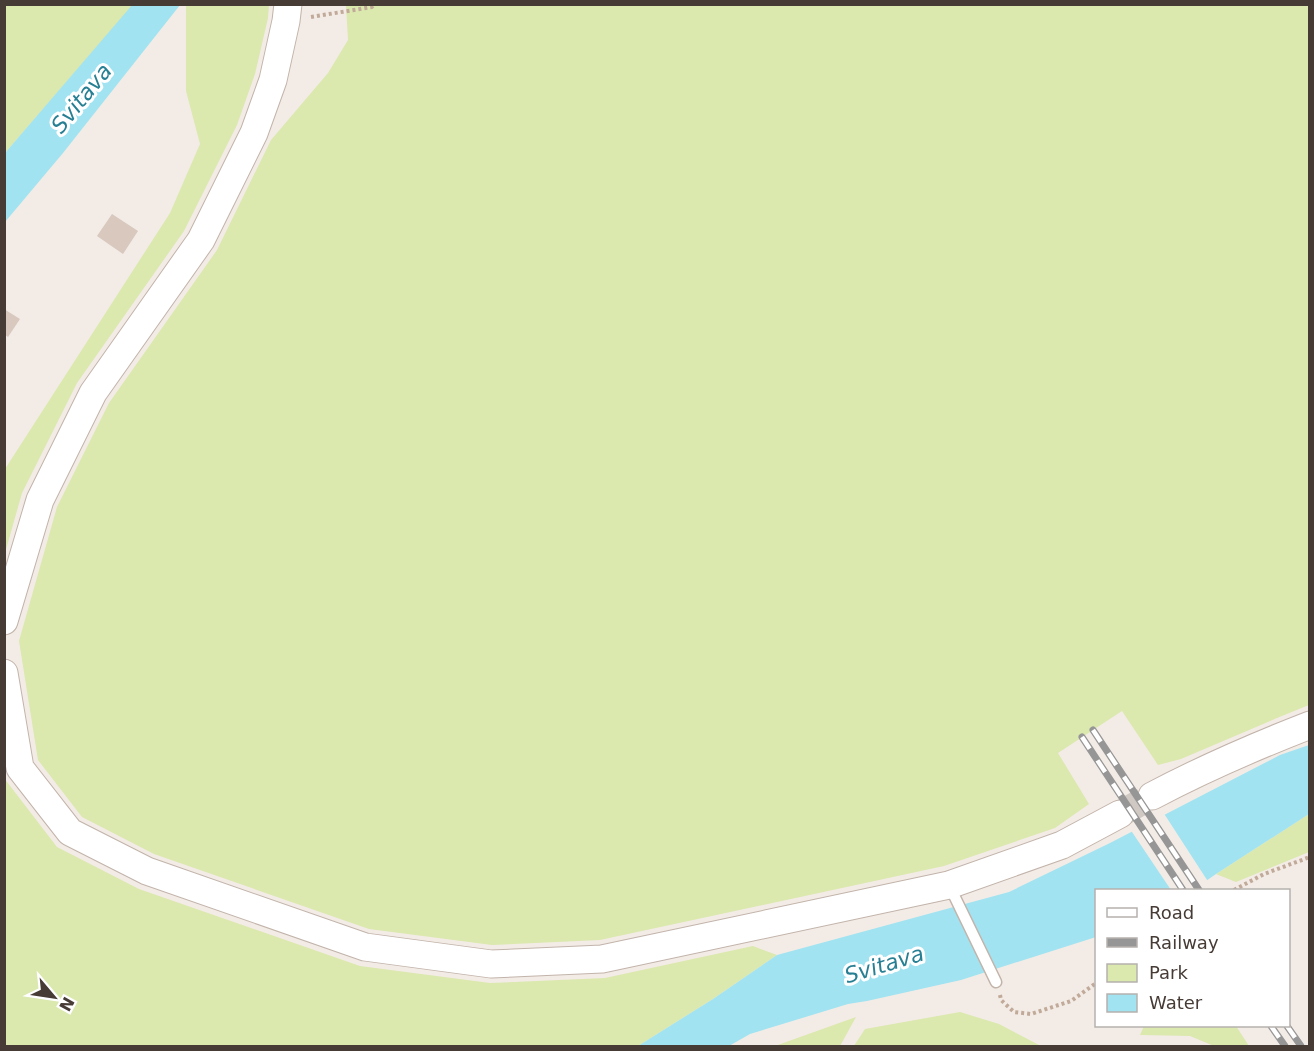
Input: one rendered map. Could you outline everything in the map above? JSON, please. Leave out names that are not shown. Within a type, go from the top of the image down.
[{"type":"street","points":[[4,621],[40,500],[93,393],[201,240],[254,133],[273,80],[287,13]]},
{"type":"street","points":[[4,673],[20,768],[70,832],[147,871],[364,947],[491,964],[602,959],[949,885],[1062,845],[1120,814]]},
{"type":"street","points":[[1152,796],[1189,777],[1310,725]]},
{"type":"lane","points":[[949,885],[996,982]]},
{"type":"path","points":[[287,13],[372,7],[374,4]]},
{"type":"path","points":[[1238,889],[1264,874],[1310,857]]},
{"type":"path","points":[[996,982],[1001,1000],[1014,1012],[1031,1014],[1071,1001],[1095,984]]},
{"type":"green space","points":[[4,5],[133,5],[5,153]]},
{"type":"green space","points":[[186,5],[269,5],[255,74],[237,125],[184,231],[77,383],[22,493],[5,553],[5,469],[170,213],[200,144],[186,91]]},
{"type":"green space","points":[[346,5],[1309,5],[1309,705],[1181,759],[1158,765],[1122,711],[1058,753],[1089,804],[1055,828],[944,866],[600,940],[492,945],[369,929],[154,854],[82,817],[38,760],[19,641],[57,507],[109,403],[217,250],[271,140],[328,73],[348,40]]},
{"type":"green space","points":[[4,778],[57,847],[139,889],[360,966],[490,983],[605,978],[753,946],[777,955],[638,1046],[5,1046]]},
{"type":"green space","points":[[1309,814],[1309,852],[1236,882],[1216,874]]},
{"type":"green space","points":[[960,1012],[999,1024],[1041,1046],[854,1046],[865,1029]]},
{"type":"green space","points":[[856,1017],[840,1046],[775,1046]]},
{"type":"green space","points":[[1144,1027],[1237,1027],[1249,1046],[1214,1046],[1190,1036],[1140,1035]]},
{"type":"water","name":"Svitava","points":[[133,4],[180,5],[63,153],[5,222],[5,153]]},
{"type":"water","name":"Svitava","points":[[1309,745],[1309,814],[1194,889],[1095,889],[1095,937],[961,980],[848,1004],[750,1034],[729,1046],[638,1046],[777,955],[1009,892],[1110,843],[1280,755]]},
{"type":"pier","points":[[1163,812],[1209,883],[1200,889],[1170,889],[1130,829]]},
{"type":"building","points":[[112,214],[138,231],[123,254],[97,236]]},
{"type":"building","points":[[4,309],[20,319],[8,337],[4,334]]},
{"type":"tunnel","points":[[1120,814],[1152,796]]},
{"type":"railway","points":[[1093,730],[1198,889]]},
{"type":"railway","points":[[1082,737],[1182,889]]},
{"type":"railway","points":[[1272,1027],[1285,1046]]},
{"type":"railway","points":[[1288,1027],[1301,1046]]}]
